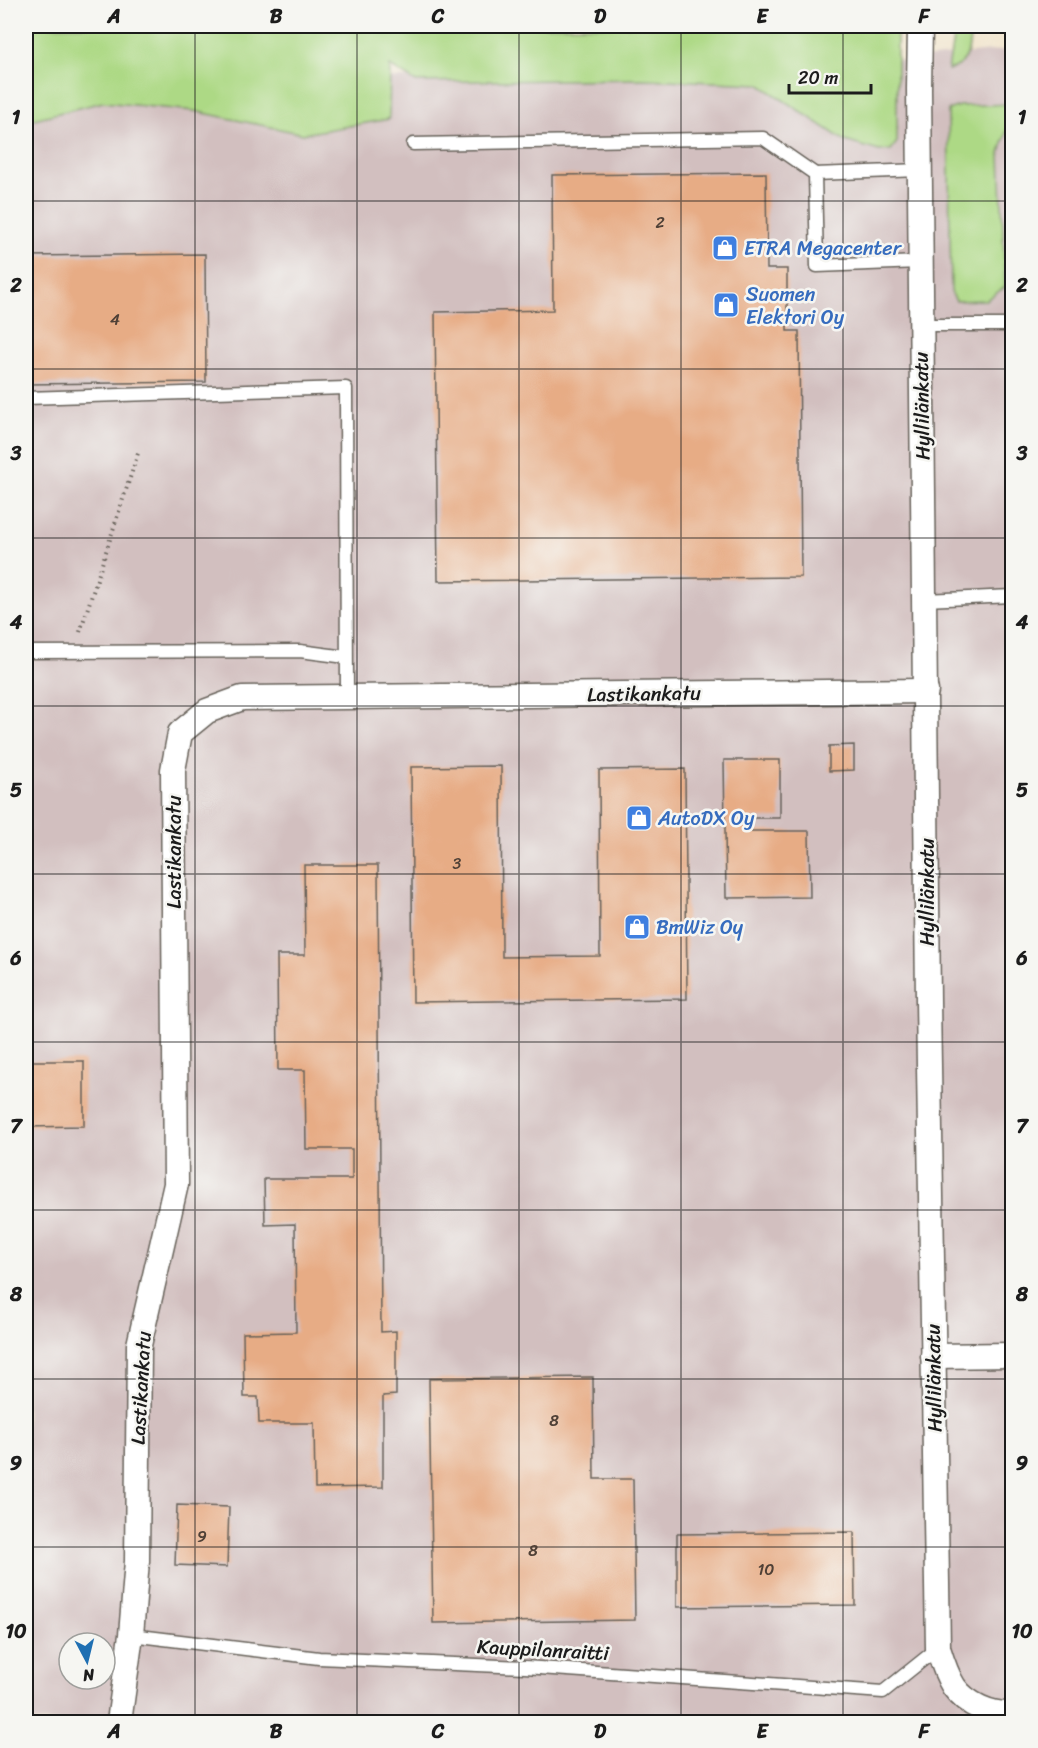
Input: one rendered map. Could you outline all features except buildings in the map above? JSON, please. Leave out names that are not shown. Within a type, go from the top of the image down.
[{"type":"street","name":"Hyllilänkatu","points":[[920,26],[921,325],[938,1648],[955,1688],[975,1706],[1003,1714],[1012,1714]]},
{"type":"street","name":"Lastikankatu","points":[[119,1722],[131,1635],[137,1561],[139,1345],[176,1184],[173,770],[180,733],[207,711],[242,698],[926,691]]},
{"type":"street","points":[[933,1356],[1012,1355]]},
{"type":"lane","points":[[413,144],[763,138],[815,174],[920,170]]},
{"type":"lane","points":[[815,174],[817,266],[921,262]]},
{"type":"lane","points":[[921,325],[1012,325]]},
{"type":"lane","points":[[26,398],[346,387],[346,697]]},
{"type":"lane","points":[[925,600],[1012,596]]},
{"type":"lane","points":[[26,652],[300,651],[346,657]]},
{"type":"lane","name":"Kauppilanraitti","points":[[131,1635],[319,1658],[525,1667],[883,1692],[938,1648]]},
{"type":"path","points":[[73,652],[138,453]]},
{"type":"shaded area","points":[[1012,49],[1012,1722],[26,1722],[26,83],[775,73]]},
{"type":"green space","points":[[26,26],[897,26],[897,142],[891,150],[879,151],[845,141],[759,84],[643,79],[416,82],[390,66],[389,119],[303,134],[194,111],[103,102],[26,121]]},
{"type":"green space","points":[[955,26],[971,26],[969,47],[965,59],[956,67],[948,70]]},
{"type":"green space","points":[[1012,104],[1012,127],[1008,127],[1000,153],[1005,287],[986,300],[956,301],[951,292],[948,110],[959,106]]},
{"type":"place","name":"ETRA Megacenter","points":[[725,248]]},
{"type":"place","name":"Suomen Elektori Oy","points":[[726,305]]},
{"type":"place","name":"AutoDX Oy","points":[[639,818]]},
{"type":"place","name":"BmWiz Oy","points":[[637,927]]}]
